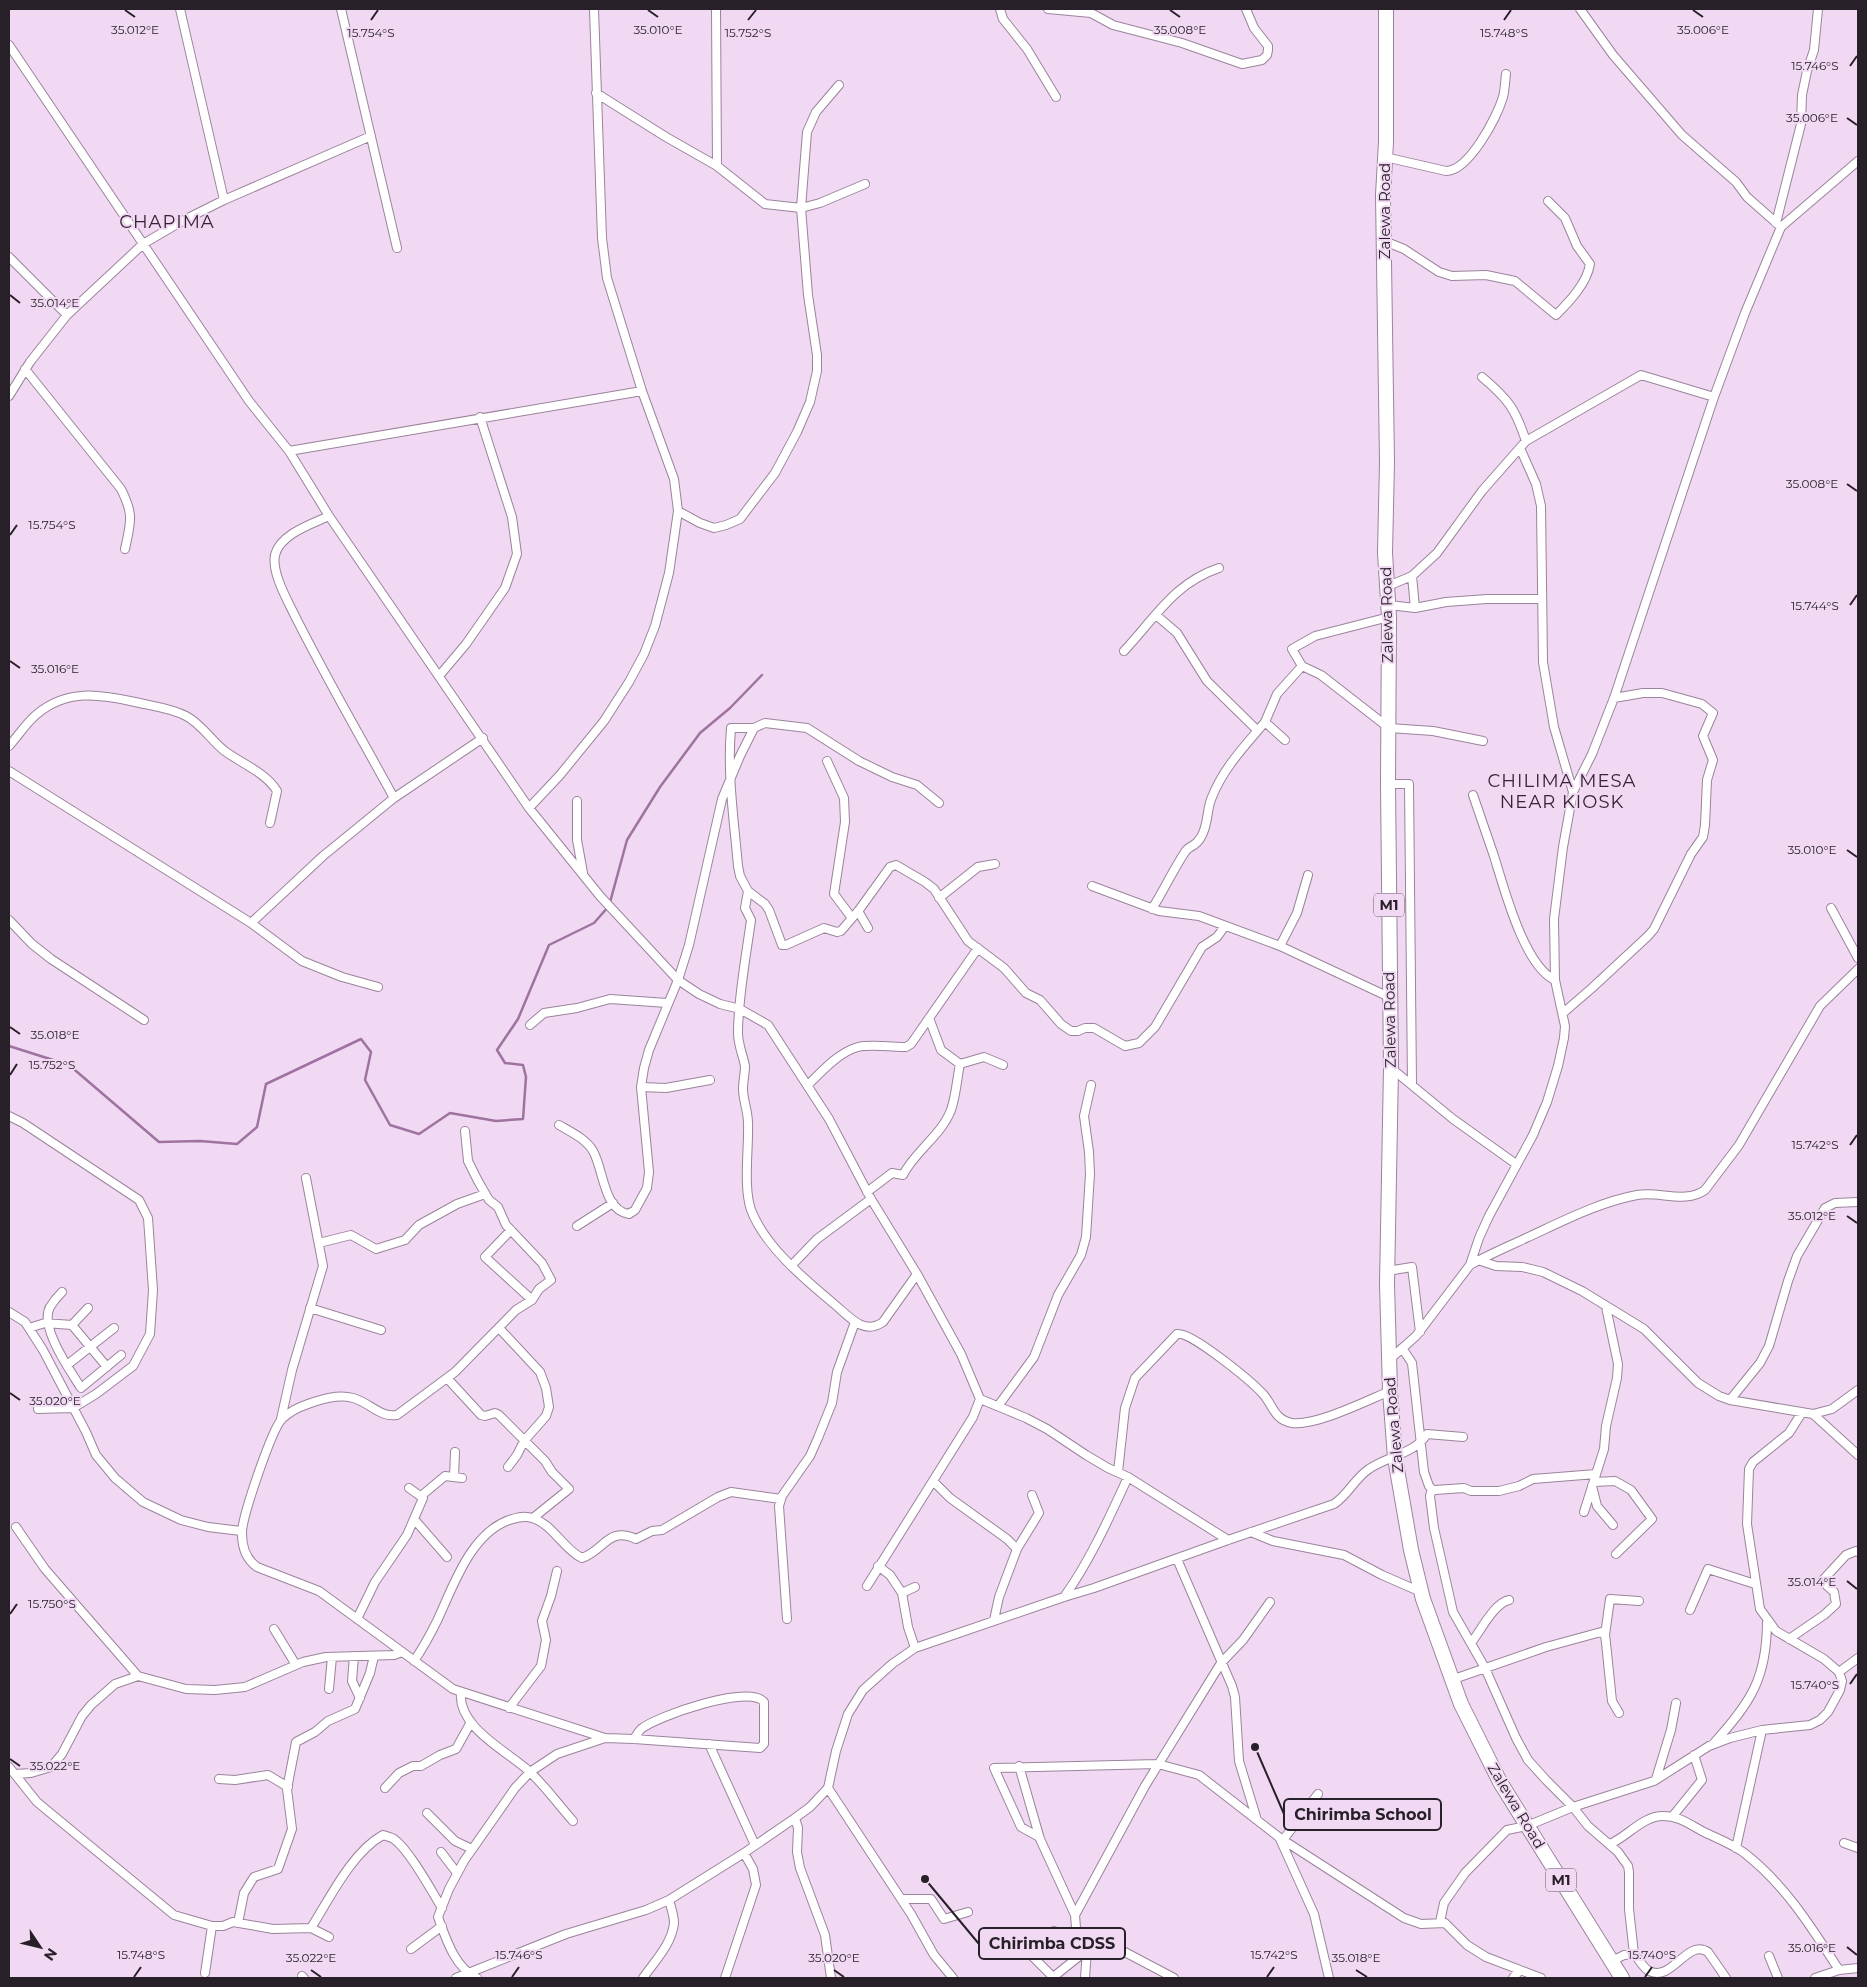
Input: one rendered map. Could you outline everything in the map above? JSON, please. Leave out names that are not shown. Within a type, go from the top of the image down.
[{"type":"highway","name":"Zalewa Road","points":[[1386,9],[1384,241],[1387,462],[1385,544],[1389,611],[1388,784],[1391,1068],[1387,1271],[1390,1391],[1395,1458],[1411,1550],[1421,1592],[1451,1680],[1483,1751],[1500,1782],[1622,1978]]},
{"type":"street","points":[[180,9],[224,200]]},
{"type":"street","points":[[341,9],[397,248]]},
{"type":"street","points":[[529,808],[560,775],[604,721],[644,654],[655,626],[669,573],[674,549],[678,510],[674,479],[642,390],[606,278],[602,238],[594,9]]},
{"type":"street","points":[[716,9],[717,166]]},
{"type":"street","points":[[1010,9],[1000,9],[1003,19],[1027,49],[1056,97]]},
{"type":"street","points":[[1048,9],[1090,11],[1113,25],[1182,43],[1242,64],[1262,60],[1267,55],[1268,50],[1268,46],[1254,28],[1246,9]]},
{"type":"street","points":[[1580,9],[1613,55],[1682,135],[1736,182],[1747,197],[1778,225]]},
{"type":"street","points":[[1389,1360],[1420,1332],[1470,1265],[1479,1238],[1516,1164],[1533,1135],[1556,1075],[1564,1038],[1563,1013],[1555,980],[1554,919],[1563,847],[1573,792],[1592,754],[1614,698],[1714,397],[1778,225],[1801,124],[1803,90],[1814,50],[1818,9]]},
{"type":"street","points":[[9,45],[249,401],[289,451],[329,516],[483,738],[529,808],[600,896],[678,980],[720,1004],[740,1009],[768,1025],[829,1119],[869,1195],[961,1354],[980,1399],[973,1418],[867,1586]]},
{"type":"street","points":[[1385,157],[1440,170],[1450,171],[1455,169],[1474,150],[1487,132],[1503,96],[1506,74]]},
{"type":"street","points":[[678,510],[700,523],[714,528],[740,519],[775,473],[797,432],[810,402],[817,371],[817,355],[808,295],[801,208],[807,132],[816,112],[839,85]]},
{"type":"street","points":[[596,93],[666,137],[717,166],[765,204],[801,208],[820,203],[866,184]]},
{"type":"street","points":[[9,396],[26,369],[67,315],[142,244],[224,200],[371,136]]},
{"type":"street","points":[[1778,225],[1858,161]]},
{"type":"street","points":[[1384,241],[1404,249],[1445,274],[1456,276],[1486,275],[1516,281],[1556,315],[1571,300],[1590,264],[1578,246],[1565,218],[1548,201]]},
{"type":"street","points":[[9,257],[67,315]]},
{"type":"street","points":[[26,369],[121,489],[129,506],[131,518],[125,549]]},
{"type":"street","points":[[1388,586],[1412,576],[1437,553],[1476,499],[1526,441],[1641,375],[1714,397]]},
{"type":"street","points":[[1482,377],[1510,402],[1518,417],[1526,441]]},
{"type":"street","points":[[289,451],[642,390]]},
{"type":"street","points":[[439,676],[466,644],[505,588],[517,554],[512,517],[480,418]]},
{"type":"street","points":[[1520,448],[1536,484],[1541,506],[1543,662],[1554,728],[1573,792]]},
{"type":"street","points":[[329,516],[291,536],[280,545],[275,554],[274,564],[289,605],[394,798]]},
{"type":"street","points":[[1124,651],[1168,599],[1181,588],[1208,571],[1219,568]]},
{"type":"street","points":[[1412,576],[1415,608]]},
{"type":"street","points":[[1483,741],[1433,731],[1389,728],[1321,675],[1302,666],[1292,649],[1315,636],[1389,611],[1446,602],[1542,598]]},
{"type":"street","points":[[1156,615],[1181,638],[1207,681],[1257,730]]},
{"type":"street","points":[[1152,909],[1185,851],[1188,848],[1194,847],[1200,839],[1207,823],[1211,799],[1223,773],[1265,722],[1278,694],[1302,666]]},
{"type":"street","points":[[1563,1013],[1640,944],[1654,929],[1691,854],[1702,837],[1705,825],[1706,780],[1713,760],[1703,736],[1713,713],[1702,704],[1662,693],[1643,693],[1614,698]]},
{"type":"street","points":[[9,746],[35,715],[61,700],[80,695],[102,695],[174,711],[194,722],[224,751],[271,782],[277,791],[270,823]]},
{"type":"street","points":[[1265,722],[1285,740]]},
{"type":"street","points":[[939,803],[917,785],[892,777],[859,761],[808,728],[765,723],[754,728],[731,728],[729,749],[730,780],[740,876],[748,891],[765,904],[782,945],[786,945],[824,928],[837,932],[841,931],[858,912],[893,865],[929,885],[962,934],[1004,968],[1020,988],[1044,1004],[1061,1024],[1071,1031],[1094,1028],[1125,1046],[1139,1043],[1155,1027],[1202,947],[1217,937],[1225,926]]},
{"type":"street","points":[[559,1125],[577,1136],[594,1152],[609,1197],[622,1213],[629,1214],[638,1206],[647,1188],[649,1172],[641,1086],[649,1050],[678,980],[689,945],[722,798],[754,728]]},
{"type":"street","points":[[251,923],[323,856],[394,798],[483,738]]},
{"type":"street","points":[[828,761],[844,798],[845,822],[834,894],[852,918]]},
{"type":"street","points":[[9,771],[251,923],[302,961],[342,977],[378,987]]},
{"type":"street","points":[[1388,784],[1409,784],[1412,1085]]},
{"type":"street","points":[[1473,795],[1505,896],[1518,926],[1539,969],[1547,977],[1555,980]]},
{"type":"street","points":[[577,801],[577,840],[583,875]]},
{"type":"street","points":[[939,898],[978,867],[995,864]]},
{"type":"street","points":[[1280,946],[1297,913],[1308,875]]},
{"type":"street","points":[[1092,886],[1152,909],[1198,916],[1280,946],[1390,997]]},
{"type":"street","points":[[748,891],[745,908],[751,920],[740,1009],[738,1042],[745,1066],[743,1091],[748,1120],[750,1207],[769,1242],[811,1284],[855,1322],[869,1328],[876,1327],[883,1322],[916,1274]]},
{"type":"street","points":[[1831,908],[1858,958]]},
{"type":"street","points":[[858,912],[868,928]]},
{"type":"street","points":[[9,920],[32,944],[144,1020]]},
{"type":"street","points":[[808,1085],[842,1055],[860,1046],[906,1046],[911,1044],[978,948]]},
{"type":"street","points":[[1470,1265],[1545,1229],[1614,1201],[1639,1195],[1687,1197],[1698,1195],[1705,1190],[1739,1145],[1820,1006],[1858,968]]},
{"type":"street","points":[[530,1025],[544,1013],[577,1008],[610,999],[667,1004]]},
{"type":"street","points":[[929,1018],[941,1050],[960,1064]]},
{"type":"street","points":[[960,1064],[984,1057],[1003,1065]]},
{"type":"street","points":[[792,1265],[818,1239],[892,1173],[903,1175],[909,1163],[940,1129],[951,1110],[960,1064]]},
{"type":"street","points":[[1391,1068],[1453,1119],[1516,1164]]},
{"type":"street","points":[[641,1086],[666,1088],[710,1080]]},
{"type":"street","points":[[998,1406],[1034,1357],[1058,1295],[1080,1255],[1086,1237],[1090,1174],[1088,1136],[1084,1116],[1091,1085]]},
{"type":"street","points":[[9,1116],[72,1154],[139,1200],[148,1218],[153,1290],[150,1334],[133,1366],[96,1394],[73,1408],[38,1409]]},
{"type":"street","points":[[281,1419],[306,1405],[339,1396],[364,1402],[381,1414],[389,1416],[397,1414],[447,1378],[516,1310],[532,1300],[539,1289],[551,1280],[542,1263],[506,1225],[498,1207],[485,1194],[468,1161],[465,1131]]},
{"type":"street","points":[[306,1178],[323,1266],[292,1370],[281,1419],[269,1440],[242,1531],[246,1554],[250,1562],[267,1571],[319,1590],[444,1684],[461,1692],[604,1738],[763,1747],[764,1702],[762,1699],[719,1699],[672,1713],[640,1730],[634,1739]]},
{"type":"street","points":[[319,1243],[351,1235],[376,1248],[386,1246],[405,1240],[419,1226],[456,1204],[485,1194]]},
{"type":"street","points":[[1730,1400],[1750,1377],[1764,1354],[1797,1256],[1825,1208],[1835,1203],[1858,1202]]},
{"type":"street","points":[[577,1226],[613,1203]]},
{"type":"street","points":[[511,1230],[485,1257],[532,1300]]},
{"type":"street","points":[[1478,1260],[1496,1266],[1522,1267],[1543,1272],[1582,1291],[1644,1328],[1698,1383],[1719,1396],[1730,1400],[1801,1414],[1813,1414],[1832,1409],[1858,1390]]},
{"type":"street","points":[[1387,1271],[1412,1267],[1420,1332]]},
{"type":"street","points":[[62,1292],[50,1308],[47,1323],[67,1365],[81,1388],[121,1355]]},
{"type":"street","points":[[1584,1512],[1605,1440],[1618,1364],[1606,1307]]},
{"type":"street","points":[[72,1325],[88,1308]]},
{"type":"street","points":[[310,1308],[381,1330]]},
{"type":"street","points":[[9,1312],[25,1322],[29,1328],[43,1350],[96,1455],[115,1478],[143,1502],[181,1520],[208,1527],[242,1531]]},
{"type":"street","points":[[787,1619],[785,1571],[779,1519],[781,1499],[810,1456],[818,1438],[832,1403],[837,1372],[855,1322]]},
{"type":"street","points":[[29,1328],[47,1323],[72,1325],[107,1367]]},
{"type":"street","points":[[67,1365],[114,1328]]},
{"type":"street","points":[[499,1328],[540,1372],[546,1388],[548,1411],[524,1441],[508,1467]]},
{"type":"street","points":[[1118,1472],[1125,1408],[1135,1378],[1177,1334],[1181,1333],[1189,1336],[1218,1356],[1263,1394],[1274,1413],[1281,1419],[1292,1423],[1314,1420],[1390,1391]]},
{"type":"street","points":[[1402,1348],[1412,1364],[1424,1472],[1429,1486],[1433,1490]]},
{"type":"street","points":[[447,1378],[482,1415],[496,1413],[546,1461],[552,1472],[568,1489],[533,1518]]},
{"type":"street","points":[[980,1399],[1040,1426],[1086,1455],[1128,1476],[1228,1540]]},
{"type":"street","points":[[1440,1922],[1444,1903],[1465,1874],[1507,1830],[1527,1826],[1574,1807],[1656,1779],[1713,1745],[1762,1730],[1810,1725],[1820,1720],[1828,1712],[1840,1690],[1842,1681],[1839,1672],[1824,1659],[1776,1631],[1767,1621],[1760,1609],[1747,1524],[1749,1469],[1753,1462],[1789,1433],[1801,1414]]},
{"type":"street","points":[[1813,1414],[1858,1455]]},
{"type":"street","points":[[461,1977],[566,1934],[646,1910],[669,1900],[755,1846],[795,1818],[810,1807],[828,1788],[836,1751],[848,1714],[863,1690],[892,1664],[914,1648],[1064,1596],[1094,1588],[1334,1504],[1344,1497],[1367,1470],[1395,1458],[1422,1442],[1428,1434],[1462,1437]]},
{"type":"street","points":[[421,1496],[445,1476],[458,1478],[455,1452]]},
{"type":"street","points":[[1433,1490],[1464,1488],[1470,1491],[1499,1491],[1518,1486],[1533,1479],[1596,1474]]},
{"type":"street","points":[[1064,1596],[1076,1580],[1113,1510],[1128,1476]]},
{"type":"street","points":[[933,1481],[950,1498],[1007,1539],[1017,1549]]},
{"type":"street","points":[[1593,1484],[1615,1481],[1631,1490],[1652,1519],[1616,1554]]},
{"type":"street","points":[[1593,1484],[1597,1506],[1613,1525]]},
{"type":"street","points":[[357,1619],[374,1582],[407,1535],[423,1498],[409,1488]]},
{"type":"street","points":[[1433,1490],[1430,1496],[1434,1528],[1453,1612],[1485,1668],[1516,1738],[1528,1760],[1557,1792],[1574,1807],[1588,1826],[1610,1844],[1624,1859],[1629,1872],[1629,1909],[1634,1954],[1645,1968],[1650,1972],[1656,1973],[1665,1971],[1694,1949],[1705,1950],[1726,1978]]},
{"type":"street","points":[[414,1661],[433,1627],[451,1588],[471,1554],[484,1536],[492,1529],[506,1522],[526,1517],[533,1518],[560,1537],[582,1558],[591,1555],[611,1537],[623,1534],[636,1539],[652,1531],[662,1530],[718,1497],[731,1492],[781,1499]]},
{"type":"street","points":[[994,1620],[999,1597],[1017,1549],[1039,1513],[1032,1495]]},
{"type":"street","points":[[414,1519],[446,1557]]},
{"type":"street","points":[[16,1528],[45,1569],[138,1676],[186,1689],[215,1690],[246,1687],[303,1662],[332,1656],[374,1656],[402,1652]]},
{"type":"street","points":[[1251,1532],[1273,1541],[1344,1555],[1382,1575],[1421,1592]]},
{"type":"street","points":[[1789,1639],[1824,1615],[1836,1604],[1834,1592],[1822,1581],[1846,1555],[1858,1552]]},
{"type":"street","points":[[1076,1580],[1081,1558]]},
{"type":"street","points":[[1177,1559],[1232,1686],[1235,1698],[1239,1761],[1257,1820]]},
{"type":"street","points":[[878,1566],[890,1575],[902,1593],[914,1648]]},
{"type":"street","points":[[1690,1610],[1708,1569],[1755,1584]]},
{"type":"street","points":[[509,1708],[541,1666],[546,1640],[542,1621],[552,1596],[557,1571]]},
{"type":"street","points":[[902,1593],[915,1587]]},
{"type":"street","points":[[1619,1713],[1612,1701],[1604,1636],[1610,1599],[1640,1601]]},
{"type":"street","points":[[1472,1643],[1491,1614],[1503,1601],[1508,1600]]},
{"type":"street","points":[[1075,1915],[1158,1764],[1221,1663],[1243,1640],[1270,1602]]},
{"type":"street","points":[[1713,1745],[1739,1716],[1753,1693],[1763,1665],[1767,1639],[1767,1621]]},
{"type":"street","points":[[274,1629],[296,1665]]},
{"type":"street","points":[[1451,1680],[1590,1634],[1601,1632],[1604,1636]]},
{"type":"street","points":[[329,1689],[332,1656]]},
{"type":"street","points":[[354,1656],[352,1681],[360,1698]]},
{"type":"street","points":[[238,1923],[244,1893],[254,1877],[278,1869],[292,1829],[288,1787],[296,1742],[315,1732],[328,1721],[355,1709],[370,1673],[374,1656]]},
{"type":"street","points":[[1839,1672],[1858,1658]]},
{"type":"street","points":[[15,1774],[31,1773],[51,1767],[62,1754],[73,1732],[91,1705],[115,1684],[138,1676]]},
{"type":"street","points":[[461,1692],[461,1707],[481,1734],[530,1772],[573,1821]]},
{"type":"street","points":[[1656,1779],[1671,1730],[1676,1703]]},
{"type":"street","points":[[385,1788],[399,1773],[413,1766],[421,1766],[456,1748],[471,1722]]},
{"type":"street","points":[[1736,1848],[1762,1730]]},
{"type":"street","points":[[461,1977],[438,1917],[457,1874],[472,1849],[515,1788],[530,1772],[557,1754],[604,1738]]},
{"type":"street","points":[[709,1744],[755,1846]]},
{"type":"street","points":[[1672,1817],[1702,1780],[1694,1755]]},
{"type":"street","points":[[1039,1837],[1021,1827],[994,1768],[1158,1764],[1200,1775],[1281,1839],[1404,1918],[1421,1924],[1440,1922],[1452,1928],[1467,1945],[1486,1957],[1542,1978]]},
{"type":"street","points":[[1019,1766],[1039,1837],[1075,1915],[1076,1928],[1084,1937],[1105,1948],[1121,1950],[1174,1978]]},
{"type":"street","points":[[9,1768],[36,1802],[174,1915],[212,1926],[223,1926],[233,1922],[273,1929],[311,1928],[329,1937]]},
{"type":"street","points":[[219,1779],[236,1780],[268,1775],[288,1787]]},
{"type":"street","points":[[828,1788],[902,1899],[934,1956],[953,1978]]},
{"type":"street","points":[[1281,1839],[1318,1794]]},
{"type":"street","points":[[427,1813],[455,1841],[472,1849]]},
{"type":"street","points":[[1610,1844],[1629,1834],[1646,1820],[1664,1816],[1686,1821],[1736,1848],[1764,1870],[1781,1888],[1814,1931],[1839,1970]]},
{"type":"street","points":[[795,1818],[798,1828],[797,1852],[800,1868],[825,1935],[831,1978]]},
{"type":"street","points":[[311,1928],[343,1877],[370,1842],[383,1835],[394,1839],[405,1852],[442,1908]]},
{"type":"street","points":[[1281,1839],[1314,1914],[1330,1978]]},
{"type":"street","points":[[1844,1843],[1858,1848]]},
{"type":"street","points":[[441,1852],[457,1874]]},
{"type":"street","points":[[726,1978],[727,1970],[756,1885],[753,1869],[744,1853]]},
{"type":"street","points":[[902,1899],[930,1899],[944,1918],[968,1912]]},
{"type":"street","points":[[643,1978],[662,1952],[670,1936],[674,1923],[669,1900]]},
{"type":"street","points":[[205,1973],[212,1926]]},
{"type":"street","points":[[411,1948],[442,1926]]},
{"type":"street","points":[[1054,1931],[1060,1938],[1084,1937]]},
{"type":"street","points":[[1084,1937],[1087,1950],[1085,1978]]},
{"type":"street","points":[[1024,1948],[1053,1978],[1087,1950]]},
{"type":"street","points":[[1612,1961],[1634,1954]]},
{"type":"street","points":[[1769,1956],[1778,1978]]},
{"type":"street","points":[[1815,1978],[1839,1970],[1858,1968]]},
{"type":"street","points":[[1513,1978],[1520,1970]]},
{"type":"street","points":[[461,1977],[477,1978]]},
{"type":"waterway","points":[[9,1046],[69,1065],[159,1142],[200,1141],[237,1144],[257,1127],[266,1084],[361,1039],[371,1052],[365,1080],[390,1125],[419,1134],[450,1113],[496,1121],[523,1119],[526,1077],[523,1065],[505,1063],[497,1050],[518,1019],[549,945],[594,923],[609,906],[627,840],[660,787],[700,733],[730,708],[762,675]]},
{"type":"place","name":"Chirimba School","points":[[1255,1747]]},
{"type":"place","name":"Chirimba CDSS","points":[[925,1879]]},
{"type":"district","name":"CHAPIMA","points":[[167,222]]},
{"type":"district","name":"CHILIMA MESA NEAR KIOSK","points":[[1562,791]]}]
